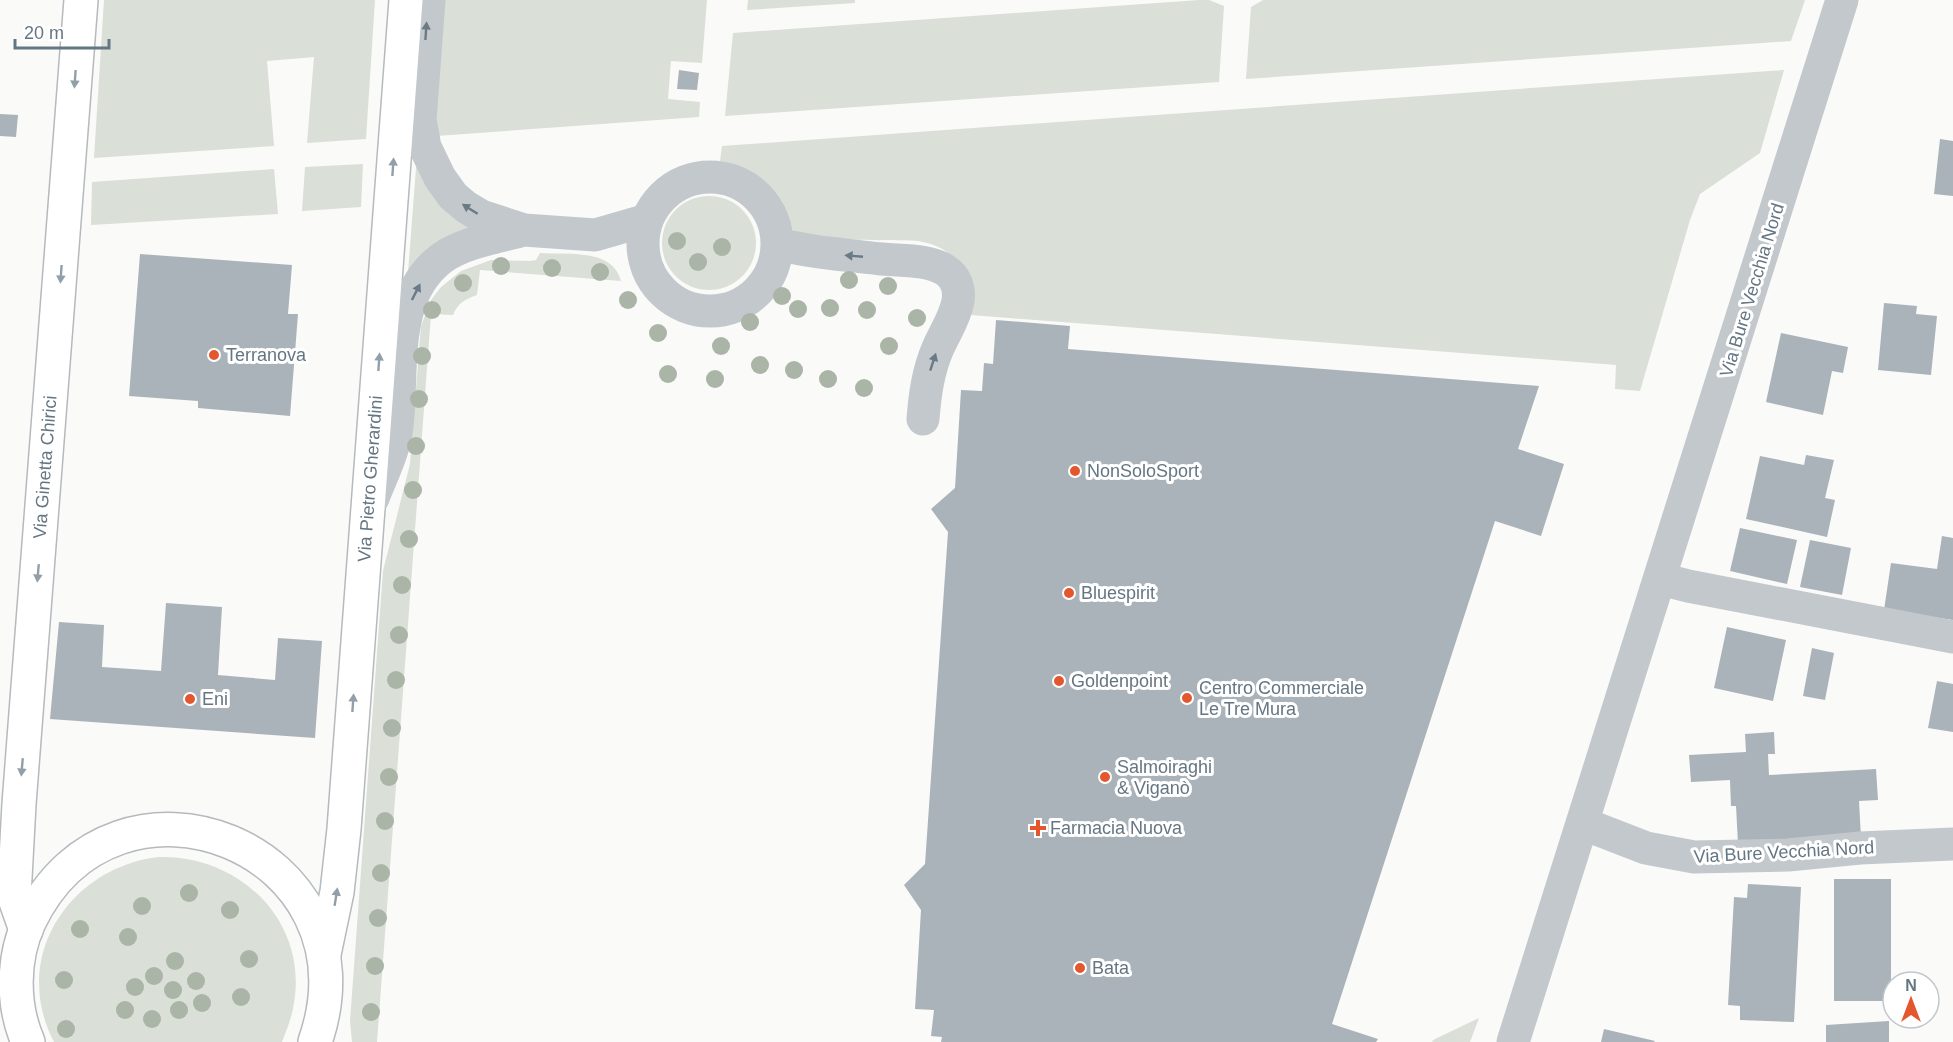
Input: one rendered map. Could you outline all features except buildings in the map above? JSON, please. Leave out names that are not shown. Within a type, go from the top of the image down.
[{"type":"main road","name":"Via Ginetta Chirici","points":[[26,930],[14,896],[19,804],[81,0]]},
{"type":"main road","name":"Via Pietro Gherardini","points":[[324,954],[337,892],[342,839],[406,0]]},
{"type":"main road","points":[[28,1042],[18,1009],[8,991],[26,930],[37,906],[53,884],[72,865],[94,850],[144,831],[171,829],[223,838],[248,849],[270,864],[289,883],[305,905],[316,928],[324,954],[327,977],[322,1022],[315,1042]]},
{"type":"street","points":[[429,0],[420,120],[422,137],[429,157],[447,188],[466,207],[481,216],[524,230],[595,235],[647,220]]},
{"type":"street","name":"Via Bure Vecchia Nord","points":[[1514,1042],[1842,0]]},
{"type":"street","points":[[712,177],[725,178],[748,189],[767,207],[773,219],[778,244],[777,258],[772,272],[760,289],[744,303],[717,312],[691,309],[670,299],[654,282],[643,253],[647,220],[662,197],[672,188],[698,178],[712,177]]},
{"type":"street","points":[[368,511],[396,436],[404,333],[408,308],[416,289],[427,273],[442,258],[477,243],[524,230]]},
{"type":"street","points":[[595,235],[625,250],[643,253]]},
{"type":"street","points":[[778,244],[806,252],[922,262],[943,268],[951,274],[957,283],[958,303],[934,359],[925,389],[923,419]]},
{"type":"street","points":[[1661,579],[1953,637]]},
{"type":"street","name":"Via Bure Vecchia Nord","points":[[1584,824],[1646,848],[1694,857],[1788,855],[1860,848],[1953,844]]},
{"type":"street","points":[[326,1000],[332,1042]]},
{"type":"shaded area","points":[[104,0],[375,0],[366,139],[307,143],[314,57],[267,61],[274,146],[94,158]]},
{"type":"shaded area","points":[[443,0],[707,0],[702,63],[671,61],[668,99],[700,102],[699,117],[436,136]]},
{"type":"shaded area","points":[[748,0],[855,0],[855,3],[747,10]]},
{"type":"shaded area","points":[[1209,0],[1224,6],[1219,82],[725,116],[733,33]]},
{"type":"shaded area","points":[[1263,0],[1805,0],[1791,41],[1246,79],[1251,7]]},
{"type":"shaded area","points":[[1784,70],[1760,153],[1700,194],[1690,220],[1640,391],[1615,389],[1616,365],[971,315],[958,266],[945,250],[918,241],[835,239],[804,235],[794,231],[786,224],[774,199],[762,184],[747,172],[720,161],[722,146]]},
{"type":"shaded area","points":[[363,164],[361,207],[302,211],[305,167]]},
{"type":"shaded area","points":[[417,165],[485,224],[408,273],[416,168]]},
{"type":"shaded area","points":[[274,169],[278,214],[91,225],[92,182]]},
{"type":"shaded area","points":[[709,196],[727,199],[743,209],[753,225],[756,243],[753,261],[743,277],[727,287],[709,290],[691,287],[675,277],[665,261],[662,243],[665,225],[675,209],[691,199]]},
{"type":"shaded area","points":[[540,253],[588,255],[599,258],[616,270],[621,281],[480,270],[477,295],[462,302],[453,315],[431,314],[377,1042],[352,1042],[350,1021],[383,571],[410,464],[421,326],[431,300],[441,287],[461,271],[491,260],[536,260]]},
{"type":"shaded area","points":[[158,857],[187,859],[215,867],[240,880],[261,898],[278,920],[290,945],[295,973],[294,1003],[282,1042],[54,1042],[42,1010],[39,979],[44,949],[56,922],[74,898],[98,879],[126,865]]},
{"type":"shaded area","points":[[1479,1018],[1470,1042],[1432,1042],[1433,1040]]},
{"type":"place","name":"Terranova","points":[[214,355]]},
{"type":"place","name":"NonSoloSport","points":[[1075,471]]},
{"type":"place","name":"Bluespirit","points":[[1069,593]]},
{"type":"place","name":"Goldenpoint","points":[[1059,681]]},
{"type":"place","name":"Centro Commerciale Le Tre Mura","points":[[1187,698]]},
{"type":"place","name":"Eni","points":[[190,699]]},
{"type":"place","name":"Salmoiraghi & Viganò","points":[[1105,777]]},
{"type":"place","name":"Farmacia Nuova","points":[[1038,828]]},
{"type":"place","name":"Bata","points":[[1080,968]]}]
